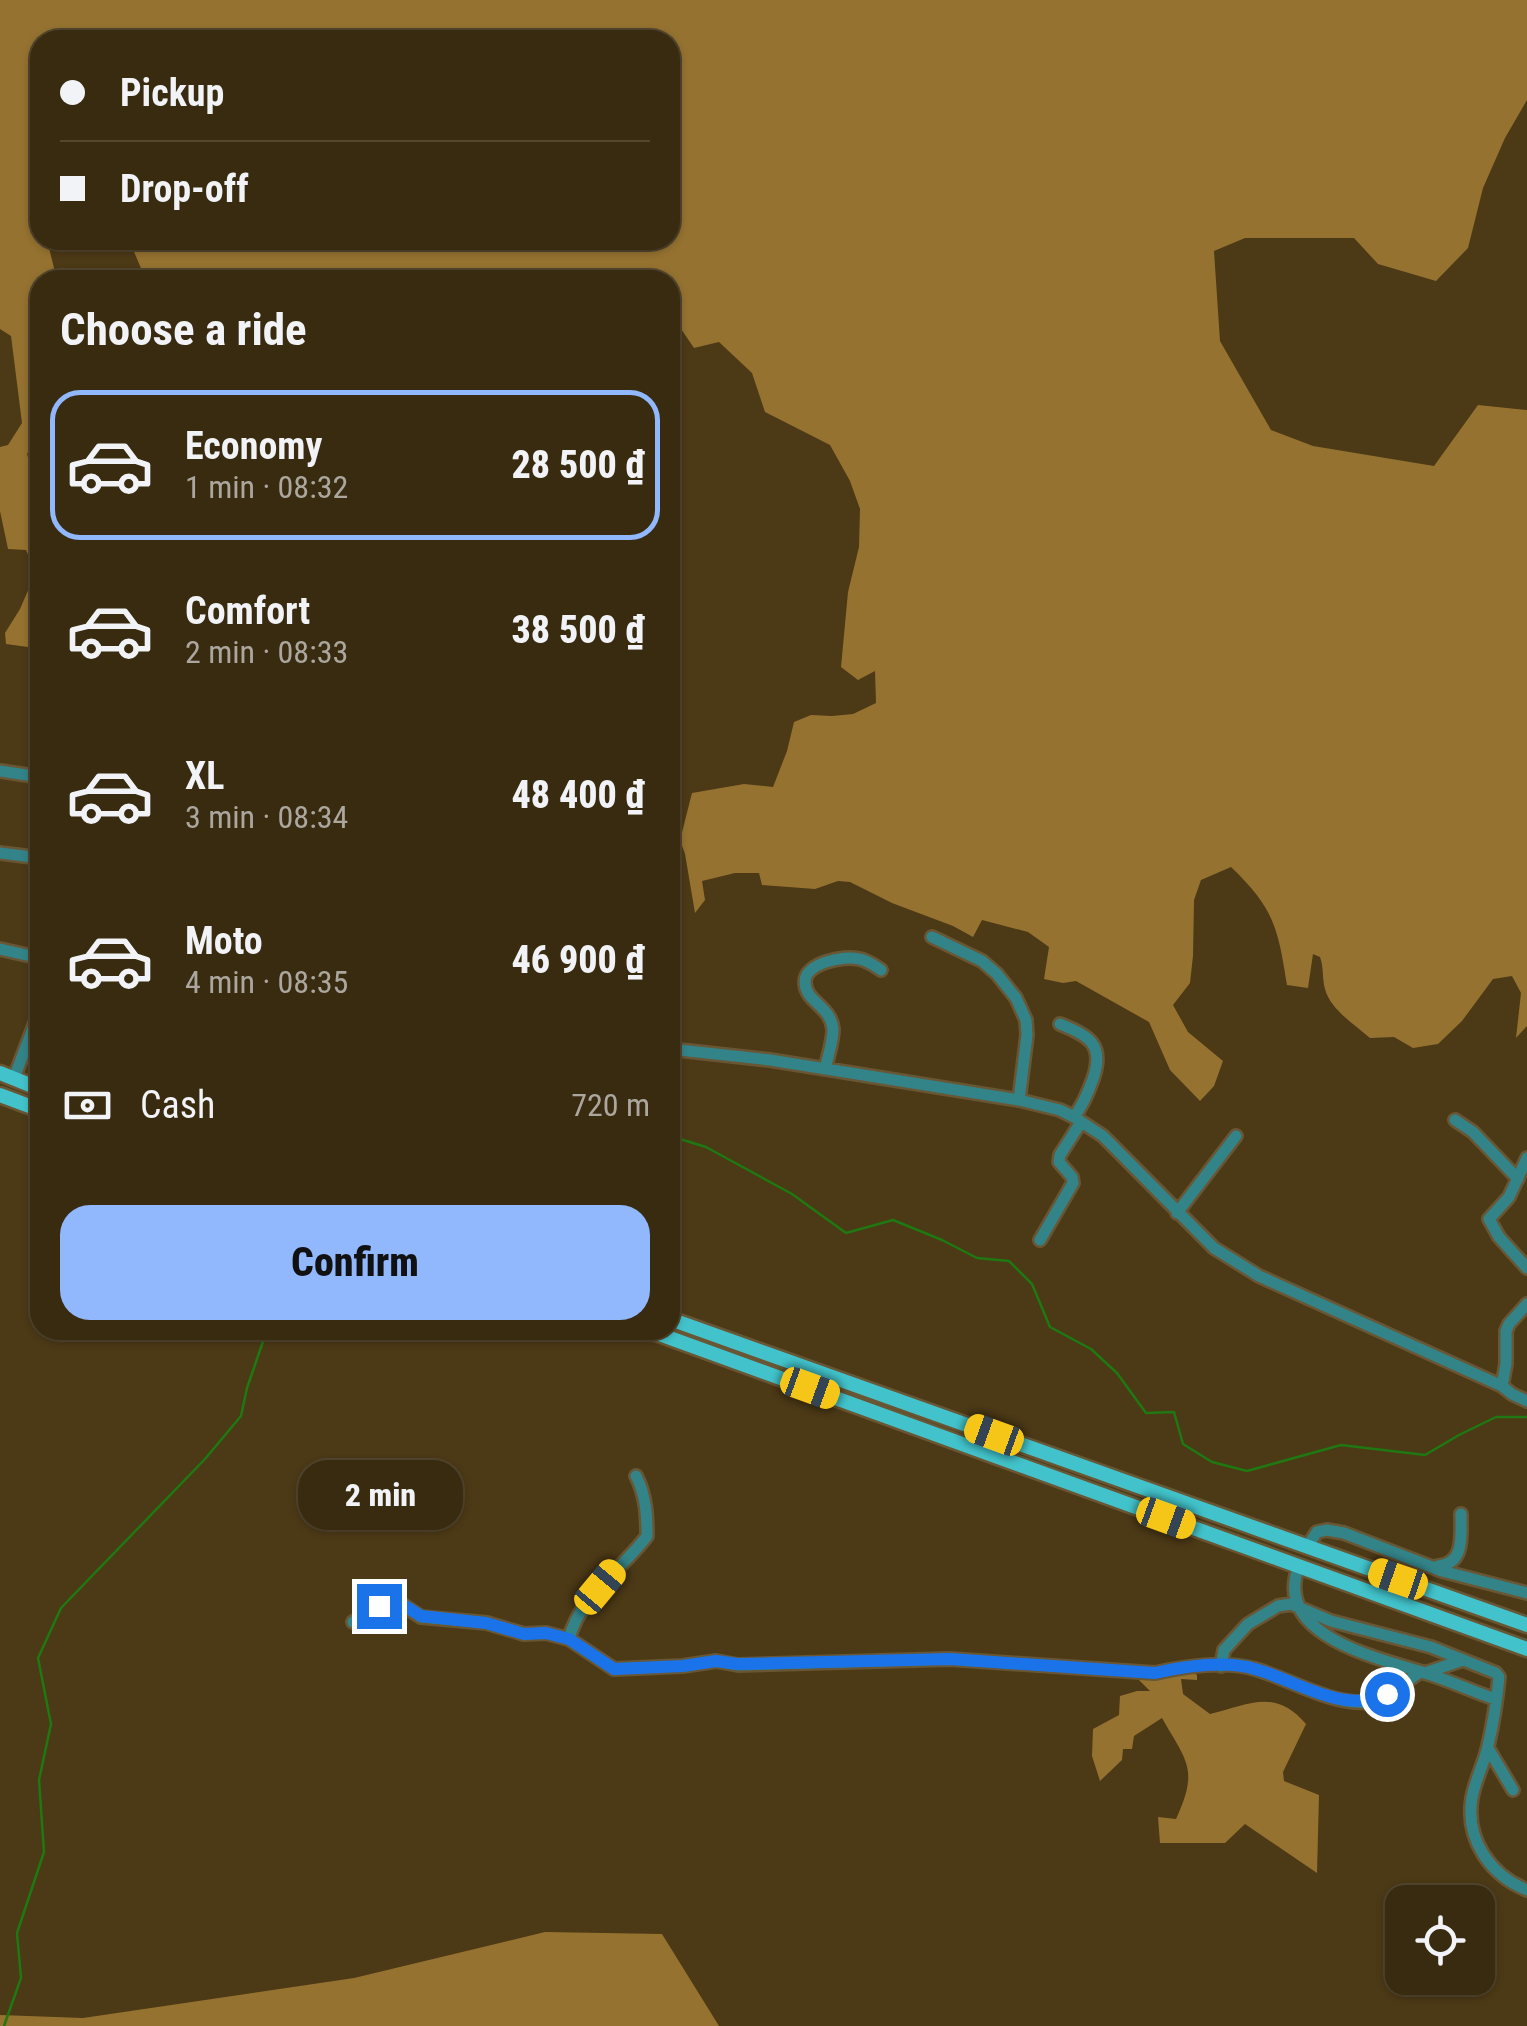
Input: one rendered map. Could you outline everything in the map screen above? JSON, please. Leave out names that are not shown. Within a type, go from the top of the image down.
[{"type":"main road","points":[[7,1075],[3,1096],[30,1106]]},
{"type":"main road","points":[[680,1323],[1527,1625]]},
{"type":"main road","points":[[676,1340],[1527,1650]]},
{"type":"main road","points":[[1299,1566],[1307,1547]]},
{"type":"street","points":[[0,772],[30,776]]},
{"type":"street","points":[[0,853],[30,857]]},
{"type":"street","points":[[932,937],[982,961],[1016,998],[1026,1020],[1019,1100]]},
{"type":"street","points":[[0,949],[30,956]]},
{"type":"street","points":[[825,1069],[833,1027],[826,1008],[810,997],[805,985],[807,974],[815,966],[858,958],[881,970]]},
{"type":"street","points":[[1040,1240],[1073,1183],[1059,1162],[1060,1155],[1097,1067],[1098,1056],[1090,1040],[1060,1024]]},
{"type":"street","points":[[7,1075],[30,1030]]},
{"type":"street","points":[[680,1049],[825,1069],[1060,1110],[1103,1136],[1214,1248],[1260,1276],[1527,1401]]},
{"type":"street","points":[[1455,1120],[1473,1132],[1518,1179]]},
{"type":"street","points":[[1178,1213],[1236,1136]]},
{"type":"street","points":[[1527,1158],[1509,1197],[1489,1219],[1499,1237],[1527,1268]]},
{"type":"street","points":[[1502,1386],[1506,1330],[1527,1304]]},
{"type":"street","points":[[569,1639],[573,1623],[590,1597],[647,1536],[646,1509],[636,1476]]},
{"type":"street","points":[[1419,1563],[1448,1566],[1455,1558],[1460,1546],[1461,1514]]},
{"type":"street","points":[[1307,1547],[1317,1532],[1327,1530],[1419,1563],[1527,1593]]},
{"type":"street","points":[[1299,1566],[1294,1586],[1299,1609],[1318,1629],[1356,1651],[1495,1699]]},
{"type":"street","points":[[353,1622],[394,1599],[421,1616],[486,1623],[524,1634],[546,1633],[569,1639],[614,1669],[716,1661],[738,1664],[950,1659],[1155,1673],[1185,1666],[1222,1666],[1256,1670],[1316,1693],[1370,1702],[1423,1672],[1463,1660]]},
{"type":"street","points":[[1222,1666],[1224,1650],[1248,1624],[1278,1606],[1291,1604],[1331,1621],[1431,1648],[1496,1673],[1499,1677],[1488,1748],[1472,1798],[1470,1824],[1478,1847],[1492,1868],[1527,1890]]},
{"type":"street","points":[[1488,1748],[1513,1790]]},
{"type":"shaded area","points":[[0,0],[1527,0],[1527,100],[1483,188],[1468,248],[1436,281],[1378,264],[1354,238],[1245,238],[1214,251],[1220,341],[1271,430],[1313,446],[1434,466],[1478,405],[1527,410],[1527,1026],[1516,1038],[1521,993],[1512,976],[1493,979],[1462,1021],[1438,1044],[1413,1048],[1394,1037],[1370,1038],[1332,1003],[1325,989],[1320,957],[1313,954],[1308,988],[1287,985],[1272,920],[1257,895],[1231,867],[1201,880],[1194,900],[1190,983],[1173,1005],[1188,1032],[1223,1061],[1214,1086],[1200,1101],[1170,1070],[1149,1022],[1076,981],[1044,979],[1049,947],[1028,932],[982,920],[973,937],[850,882],[838,881],[815,889],[762,885],[759,873],[735,873],[702,881],[705,900],[695,913],[680,840],[692,793],[744,784],[773,787],[794,722],[811,715],[853,714],[876,703],[875,671],[858,680],[841,667],[848,592],[859,547],[860,509],[830,445],[765,412],[752,373],[719,342],[694,348],[680,327],[680,270],[142,270],[133,250],[680,250],[680,30],[30,30],[30,250],[50,250],[54,270],[30,270],[30,559],[26,550],[8,549],[0,511],[0,447],[8,445],[22,423],[11,336],[0,329]]},
{"type":"shaded area","points":[[30,586],[30,647],[6,644],[5,633]]},
{"type":"shaded area","points":[[1190,1671],[1197,1675],[1197,1680],[1181,1679],[1183,1694],[1210,1714],[1250,1703],[1273,1702],[1295,1713],[1306,1724],[1283,1772],[1284,1781],[1319,1795],[1317,1873],[1245,1824],[1225,1843],[1160,1843],[1158,1817],[1176,1819],[1188,1777],[1183,1756],[1162,1718],[1134,1736],[1132,1749],[1123,1749],[1122,1760],[1100,1781],[1092,1756],[1093,1729],[1119,1715],[1120,1696],[1150,1691],[1134,1675]]},
{"type":"shaded area","points":[[545,1932],[662,1934],[719,2026],[0,2026],[0,2015],[83,2018],[354,1978]]},
{"type":"waterway","points":[[680,1139],[706,1147],[792,1194],[846,1233],[893,1220],[977,1258],[1009,1261],[1032,1284],[1050,1327],[1091,1349],[1117,1373],[1146,1413],[1174,1412],[1183,1444],[1212,1462],[1247,1471],[1341,1445],[1425,1455],[1496,1417],[1527,1417]]},
{"type":"waterway","points":[[4,2026],[21,1978],[17,1933],[44,1852],[39,1780],[51,1724],[38,1658],[61,1608],[205,1459],[241,1416],[264,1340]]},
{"type":"route","points":[[379,1606],[394,1599],[421,1616],[486,1623],[524,1634],[546,1633],[569,1639],[614,1669],[716,1661],[738,1664],[950,1659],[1155,1673],[1185,1666],[1222,1666],[1256,1670],[1316,1693],[1356,1702],[1370,1702],[1387,1694]]}]
